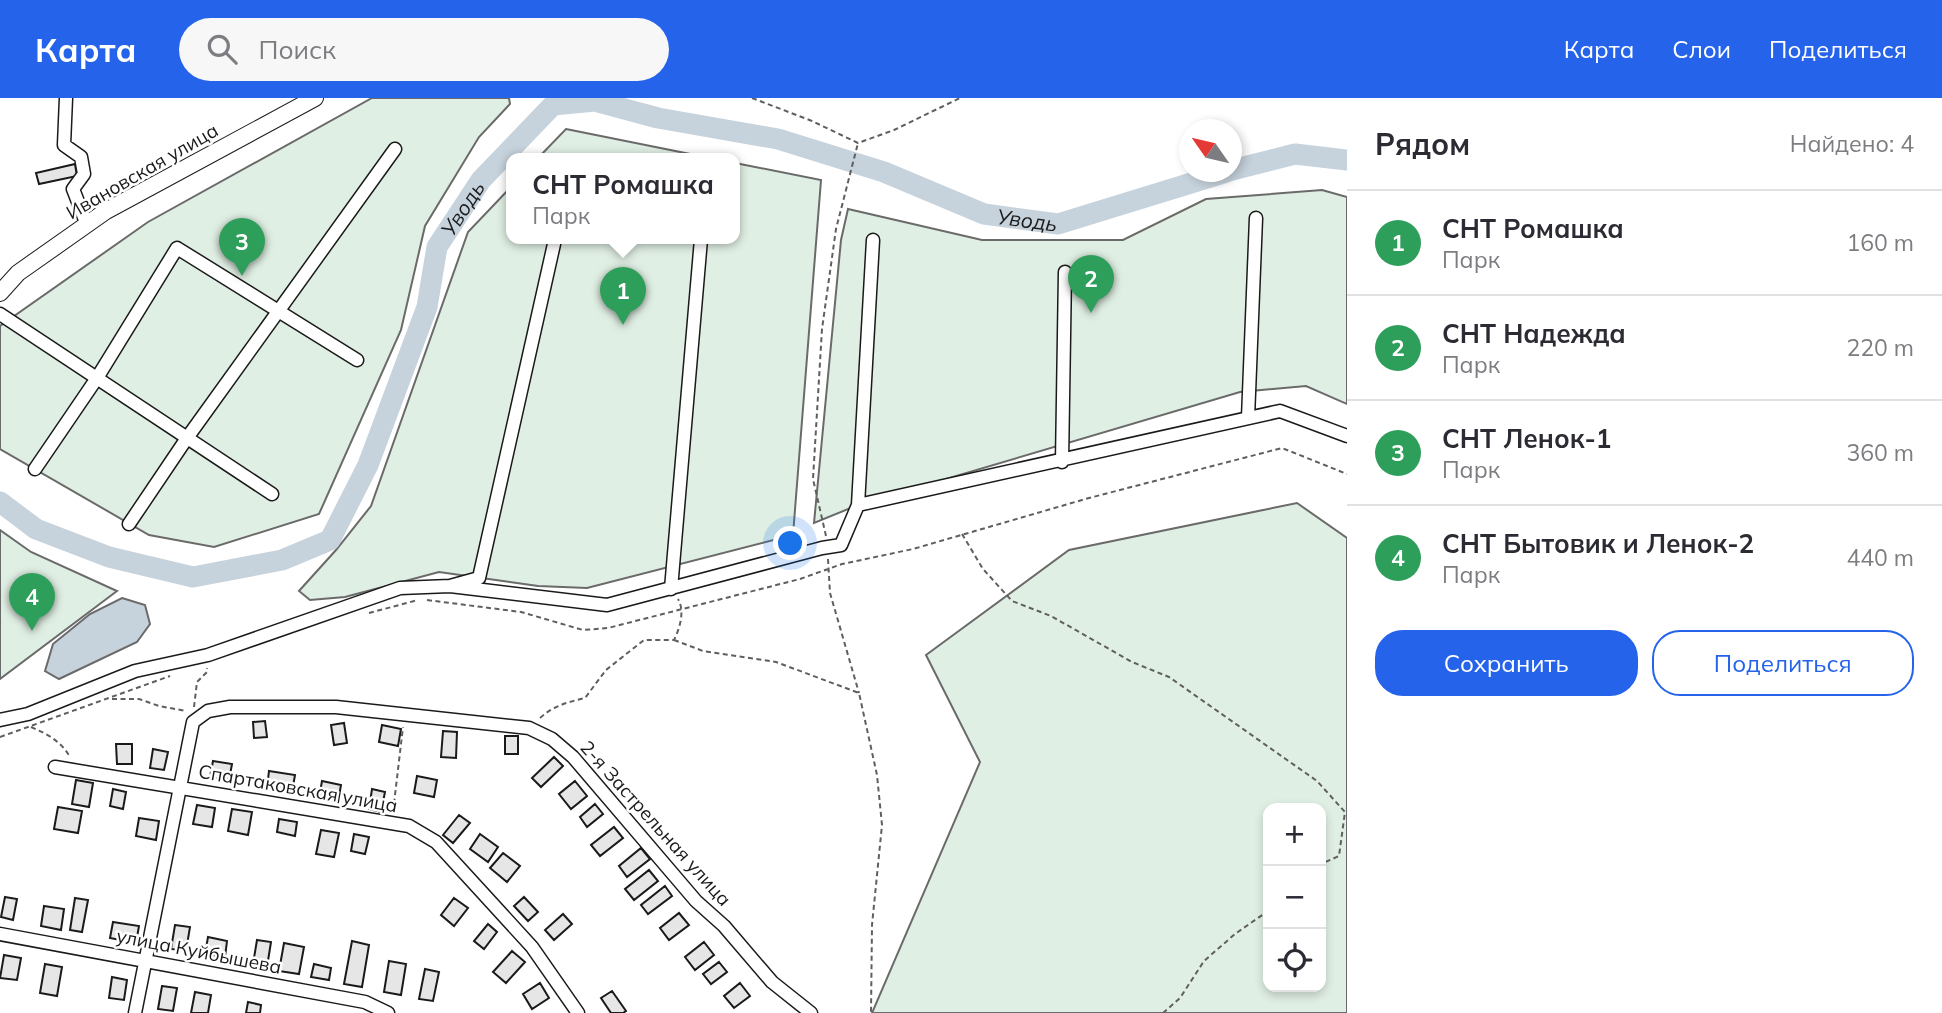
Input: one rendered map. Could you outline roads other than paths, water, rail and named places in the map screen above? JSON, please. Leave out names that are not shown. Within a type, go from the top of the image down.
[{"type":"main road","name":"Ивановская улица","points":[[0,293],[18,273],[106,211],[315,98]]},
{"type":"street","points":[[66,98],[64,145],[81,156],[84,174],[73,189],[87,225]]},
{"type":"street","points":[[129,524],[187,438],[395,149]]},
{"type":"street","points":[[1248,418],[1256,218]]},
{"type":"street","points":[[0,720],[28,714],[135,671],[208,654],[400,588],[450,586],[607,606],[841,545],[858,505],[873,240]]},
{"type":"street","points":[[450,586],[478,578],[554,244]]},
{"type":"street","points":[[671,589],[701,244]]},
{"type":"street","points":[[35,469],[96,378],[177,248],[357,360]]},
{"type":"street","points":[[1062,461],[1065,272]]},
{"type":"street","points":[[0,314],[272,494]]},
{"type":"street","points":[[858,505],[1280,411],[1347,436]]},
{"type":"street","name":"2-я Застрельная улица","points":[[180,788],[193,722],[208,711],[230,707],[335,707],[528,728],[552,739],[573,757],[696,901],[724,926],[772,982],[811,1013]]},
{"type":"street","name":"Спартаковская улица","points":[[55,766],[409,826],[436,842],[532,947],[578,1013]]},
{"type":"street","points":[[135,1013],[180,788]]},
{"type":"street","name":"улица Куйбышева","points":[[0,934],[365,1002],[388,1013]]},
{"type":"waterway","name":"Уводь","points":[[507,153],[553,105],[595,101],[658,118],[778,139],[884,172],[984,214],[1058,224],[1194,182]]},
{"type":"waterway","name":"Уводь","points":[[0,502],[36,529],[109,557],[193,577],[282,560],[330,540],[368,465],[427,307],[437,247],[481,180],[506,154]]},
{"type":"waterway","name":"Уводь","points":[[1242,167],[1295,154],[1347,160]]},
{"type":"place","name":"СНТ Ленок-1","points":[[242,276]]},
{"type":"place","name":"СНТ Надежда","points":[[1091,313]]},
{"type":"place","name":"СНТ Ромашка","points":[[623,325]]},
{"type":"place","name":"СНТ Бытовик и Ленок-2","points":[[32,631]]}]
